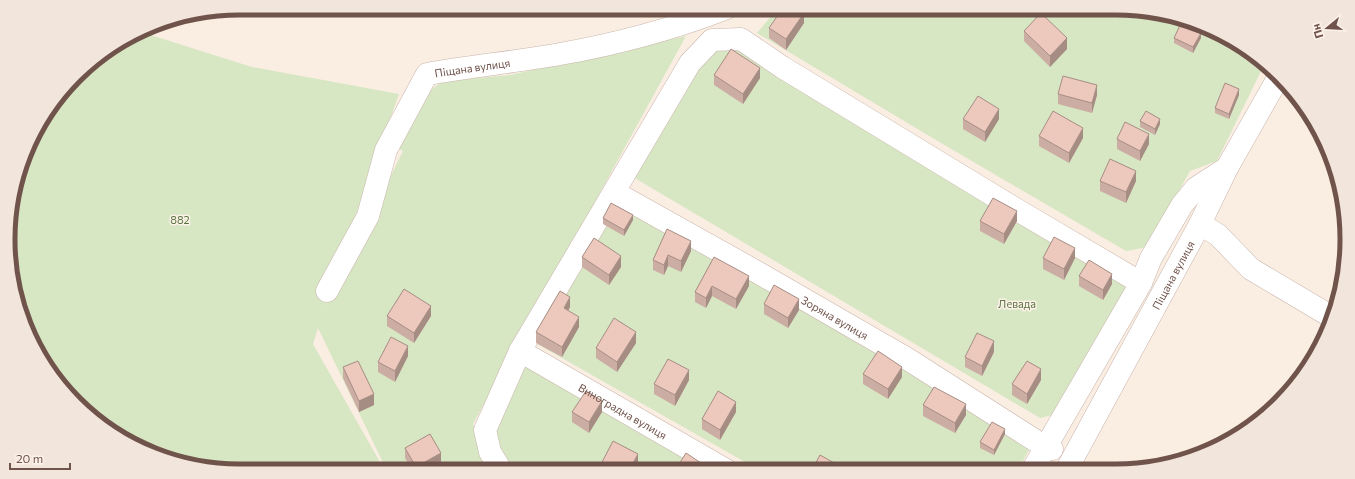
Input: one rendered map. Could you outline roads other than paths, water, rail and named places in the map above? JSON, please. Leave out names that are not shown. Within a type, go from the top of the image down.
[{"type":"street","name":"Піщана вулиця","points":[[327,291],[368,216],[386,150],[427,74],[469,66],[560,54],[656,32],[706,15]]},
{"type":"street","points":[[497,464],[490,452],[485,430],[520,351],[690,63],[712,40],[740,39],[782,68],[1141,283]]},
{"type":"street","name":"Піщана вулиця","points":[[1070,464],[1200,224],[1227,168],[1276,83]]},
{"type":"street","points":[[1038,464],[1050,447],[1141,283],[1151,258],[1182,205],[1196,188],[1227,168]]},
{"type":"street","name":"Зоряна вулиця","points":[[614,192],[906,358],[1036,441],[1050,447]]},
{"type":"street","points":[[1200,224],[1218,235],[1251,269],[1327,314]]},
{"type":"street","name":"Виноградна вулиця","points":[[520,351],[716,464]]},
{"type":"park label","name":"882","points":[[180,219]]},
{"type":"park label","name":"Левада","points":[[1017,303]]}]
